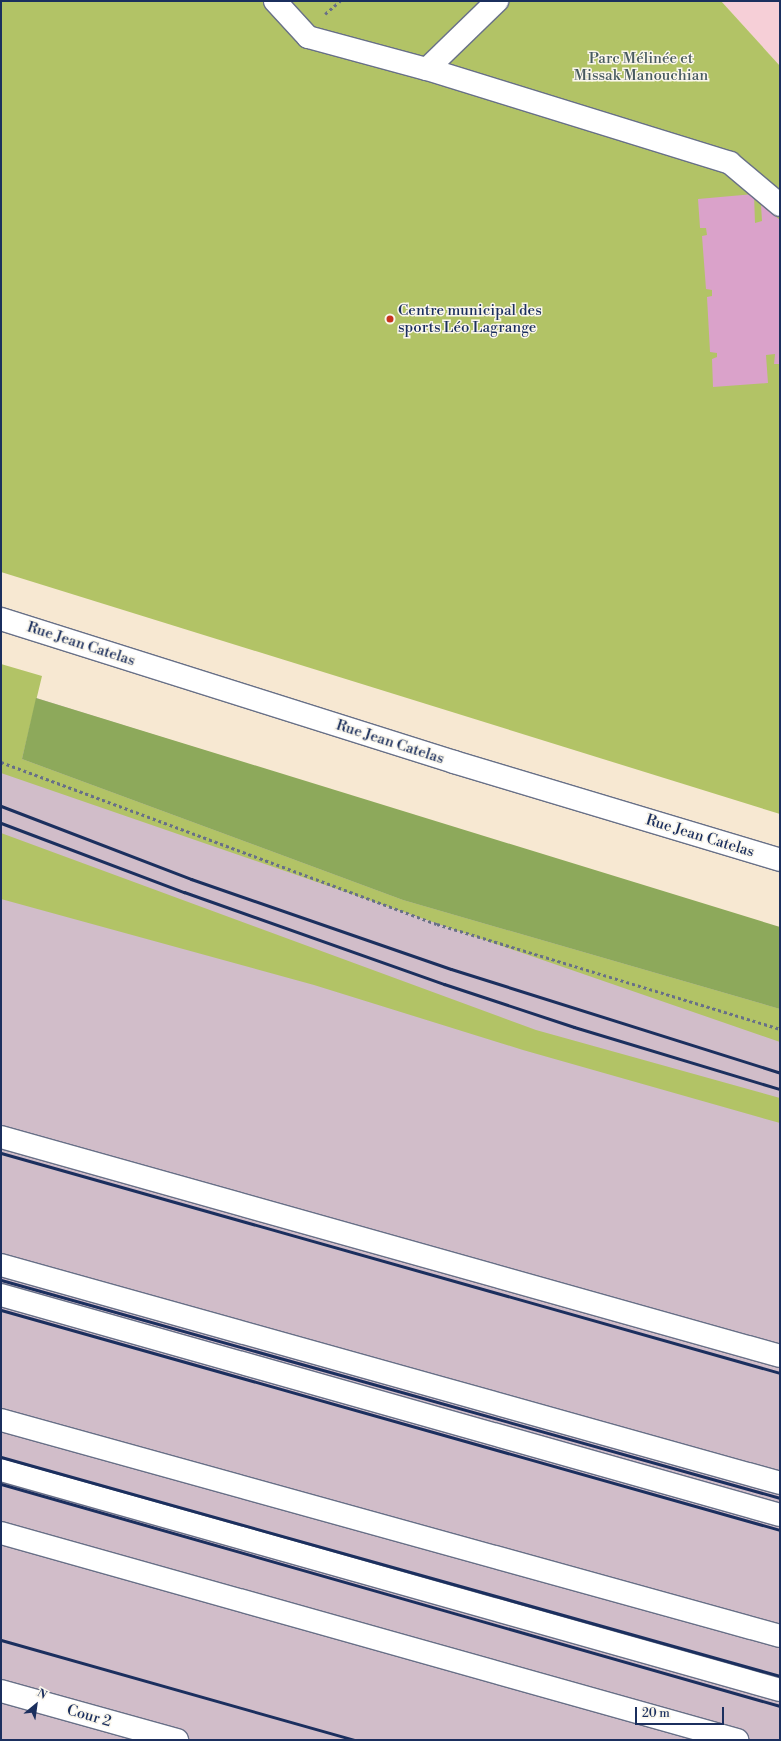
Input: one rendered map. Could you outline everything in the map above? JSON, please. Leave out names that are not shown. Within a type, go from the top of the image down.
[{"type":"street","points":[[275,1],[308,37],[427,68],[730,163],[780,205]]},
{"type":"street","points":[[427,68],[497,1]]},
{"type":"street","name":"Rue Jean Catelas","points":[[1,619],[454,762],[780,860]]},
{"type":"street","points":[[1,1137],[780,1356]]},
{"type":"street","points":[[1,1265],[780,1483]]},
{"type":"street","points":[[1,1295],[780,1515]]},
{"type":"street","points":[[1,1420],[780,1636]]},
{"type":"street","points":[[1,1470],[780,1690]]},
{"type":"street","points":[[1,1533],[737,1740]]},
{"type":"street","name":"Cour 2","points":[[1,1691],[177,1740]]},
{"type":"path","points":[[1,762],[437,924],[780,1029]]},
{"type":"shaded area","points":[[721,1],[780,1],[780,66]]},
{"type":"shaded area","points":[[1,687],[780,930],[780,1740],[1,1740]]},
{"type":"green space","name":"Centre municipal des sports Léo Lagrange","points":[[1,1],[721,1],[780,66],[780,814],[1,572]]},
{"type":"green space","points":[[1,664],[42,676],[22,759],[403,900],[780,1009],[780,1042],[1,773]]},
{"type":"green space","points":[[36,698],[780,927],[780,1009],[403,900],[22,759]]},
{"type":"green space","points":[[1,833],[536,1030],[780,1098],[780,1123],[523,1050],[314,985],[1,899]]},
{"type":"building","points":[[754,194],[755,223],[762,221],[761,205],[780,220],[780,364],[774,364],[775,354],[766,355],[768,383],[713,387],[712,359],[717,357],[717,353],[710,352],[707,297],[712,296],[712,290],[706,289],[702,236],[707,235],[706,228],[700,228],[698,199]]},
{"type":"railway","points":[[1,806],[191,879],[451,969],[780,1073]]},
{"type":"railway","points":[[1,823],[184,892],[444,984],[574,1027],[780,1089]]},
{"type":"railway","points":[[1,1153],[780,1373]]},
{"type":"railway","points":[[1,1280],[780,1498]]},
{"type":"railway","points":[[1,1310],[780,1530]]},
{"type":"railway","points":[[1,1457],[780,1676]]},
{"type":"railway","points":[[1,1484],[780,1706]]},
{"type":"railway","points":[[1,1640],[354,1740]]},
{"type":"place","name":"Centre municipal des sports Léo Lagrange","points":[[390,319]]},
{"type":"park label","name":"Parc Mélinée et Missak Manouchian","points":[[641,66]]}]
